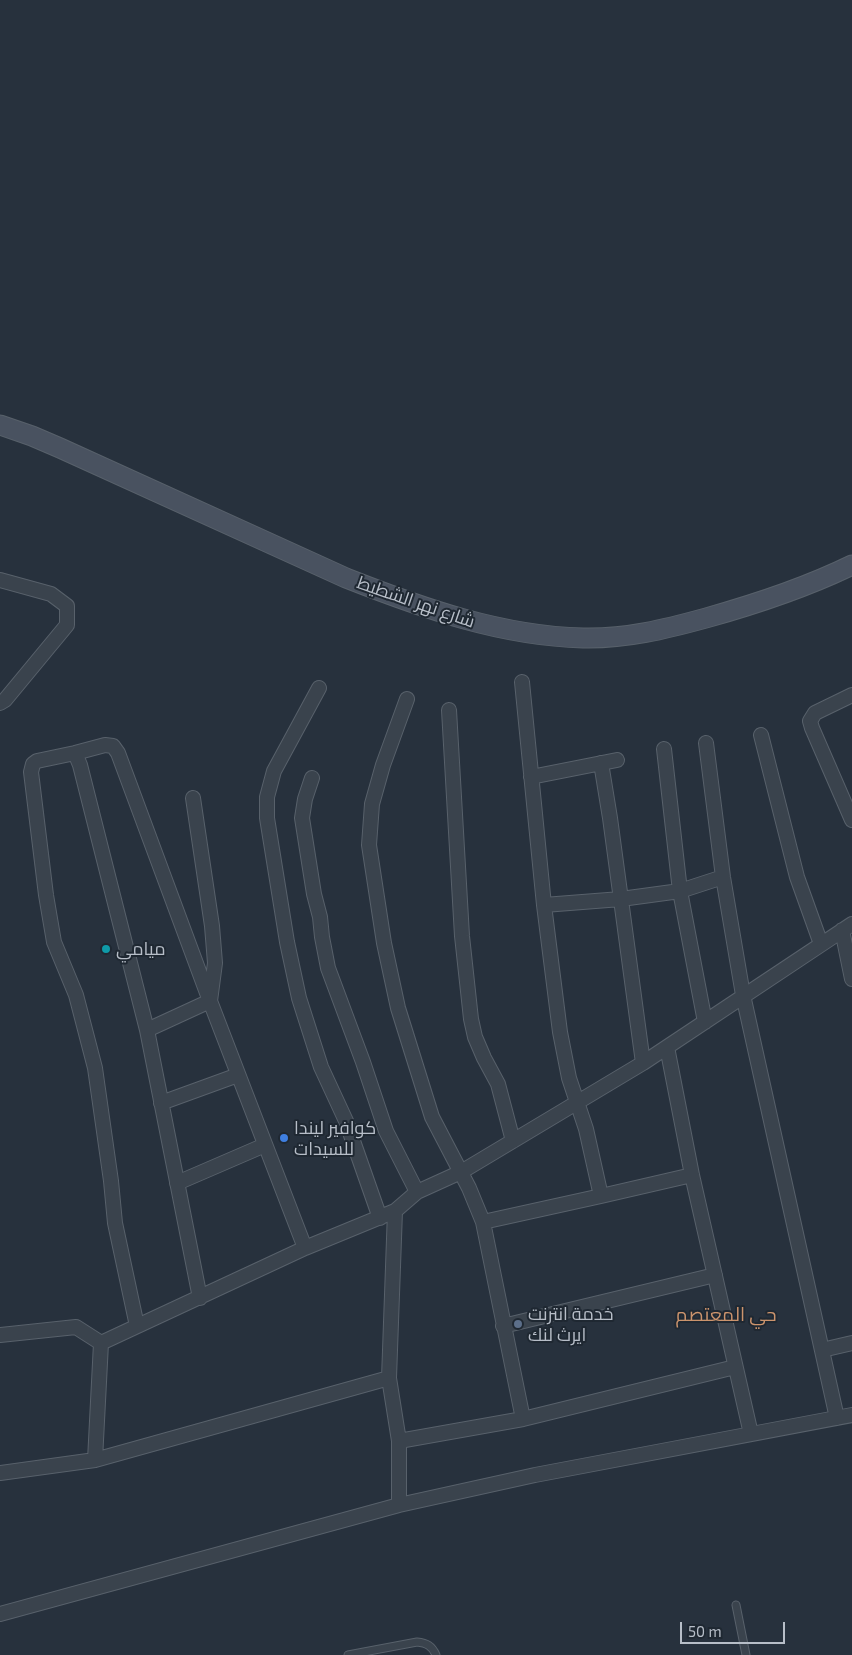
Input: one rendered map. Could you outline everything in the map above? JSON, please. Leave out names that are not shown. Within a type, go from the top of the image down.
[{"type":"main road","name":"شارع نهر الشطيط","points":[[0,425],[32,436],[346,578],[456,617],[520,632],[585,638],[607,638],[650,632],[769,599],[852,565]]},
{"type":"street","points":[[0,580],[51,594],[67,606],[67,625],[0,703]]},
{"type":"street","points":[[522,682],[544,905],[560,1032],[569,1078],[577,1104],[583,1115],[602,1196]]},
{"type":"street","points":[[319,688],[274,771],[267,797],[267,818],[287,942],[299,998],[321,1067],[346,1121],[380,1218]]},
{"type":"street","points":[[852,695],[815,712],[810,721],[852,820]]},
{"type":"street","points":[[407,700],[383,765],[372,804],[369,845],[384,942],[398,1008],[432,1117],[470,1188],[483,1222],[503,1326],[524,1419]]},
{"type":"street","points":[[449,710],[462,936],[471,1019],[478,1044],[498,1084],[514,1141]]},
{"type":"street","points":[[761,735],[797,877],[821,944]]},
{"type":"street","points":[[706,742],[723,876],[743,995],[836,1418]]},
{"type":"street","points":[[138,1326],[115,1223],[95,1068],[76,995],[54,942],[46,895],[31,772],[33,764],[37,761],[105,745],[112,746],[118,752],[210,1001],[305,1248]]},
{"type":"street","points":[[664,749],[680,891],[705,1022]]},
{"type":"street","points":[[75,753],[82,771],[147,1030],[200,1298]]},
{"type":"street","points":[[532,777],[617,760]]},
{"type":"street","points":[[601,763],[643,1063]]},
{"type":"street","points":[[312,778],[305,799],[302,818],[328,968],[386,1131],[417,1192]]},
{"type":"street","points":[[194,798],[212,926],[215,963],[210,1001]]},
{"type":"street","points":[[544,905],[621,899],[680,891],[723,876]]},
{"type":"street","points":[[101,1343],[305,1248],[396,1211],[417,1192],[461,1172],[643,1063],[847,927],[852,979]]},
{"type":"street","points":[[147,1030],[210,1001]]},
{"type":"street","points":[[667,1047],[692,1175],[751,1434]]},
{"type":"street","points":[[162,1103],[238,1075]]},
{"type":"street","points":[[177,1183],[266,1145]]},
{"type":"street","points":[[483,1222],[692,1175]]},
{"type":"street","points":[[396,1211],[389,1378],[399,1441],[399,1505]]},
{"type":"street","points":[[503,1326],[715,1275]]},
{"type":"street","points":[[1,1332],[76,1327],[101,1343]]},
{"type":"street","points":[[95,1460],[101,1343]]},
{"type":"street","points":[[822,1350],[852,1343]]},
{"type":"street","points":[[399,1441],[524,1419],[735,1367]]},
{"type":"street","points":[[0,1473],[95,1460],[389,1378]]},
{"type":"street","points":[[0,1614],[399,1505],[535,1476],[852,1415]]},
{"type":"lane","points":[[736,1605],[746,1655]]},
{"type":"lane","points":[[348,1655],[417,1642],[426,1643],[434,1649],[436,1655]]},
{"type":"place","name":"ميامي","points":[[106,949]]},
{"type":"place","name":"كوافير ليندا للسيدات","points":[[284,1138]]},
{"type":"place","name":"خدمة انترنت ايرث لنك","points":[[518,1324]]},
{"type":"district","name":"حي المعتصم","points":[[726,1315]]}]
